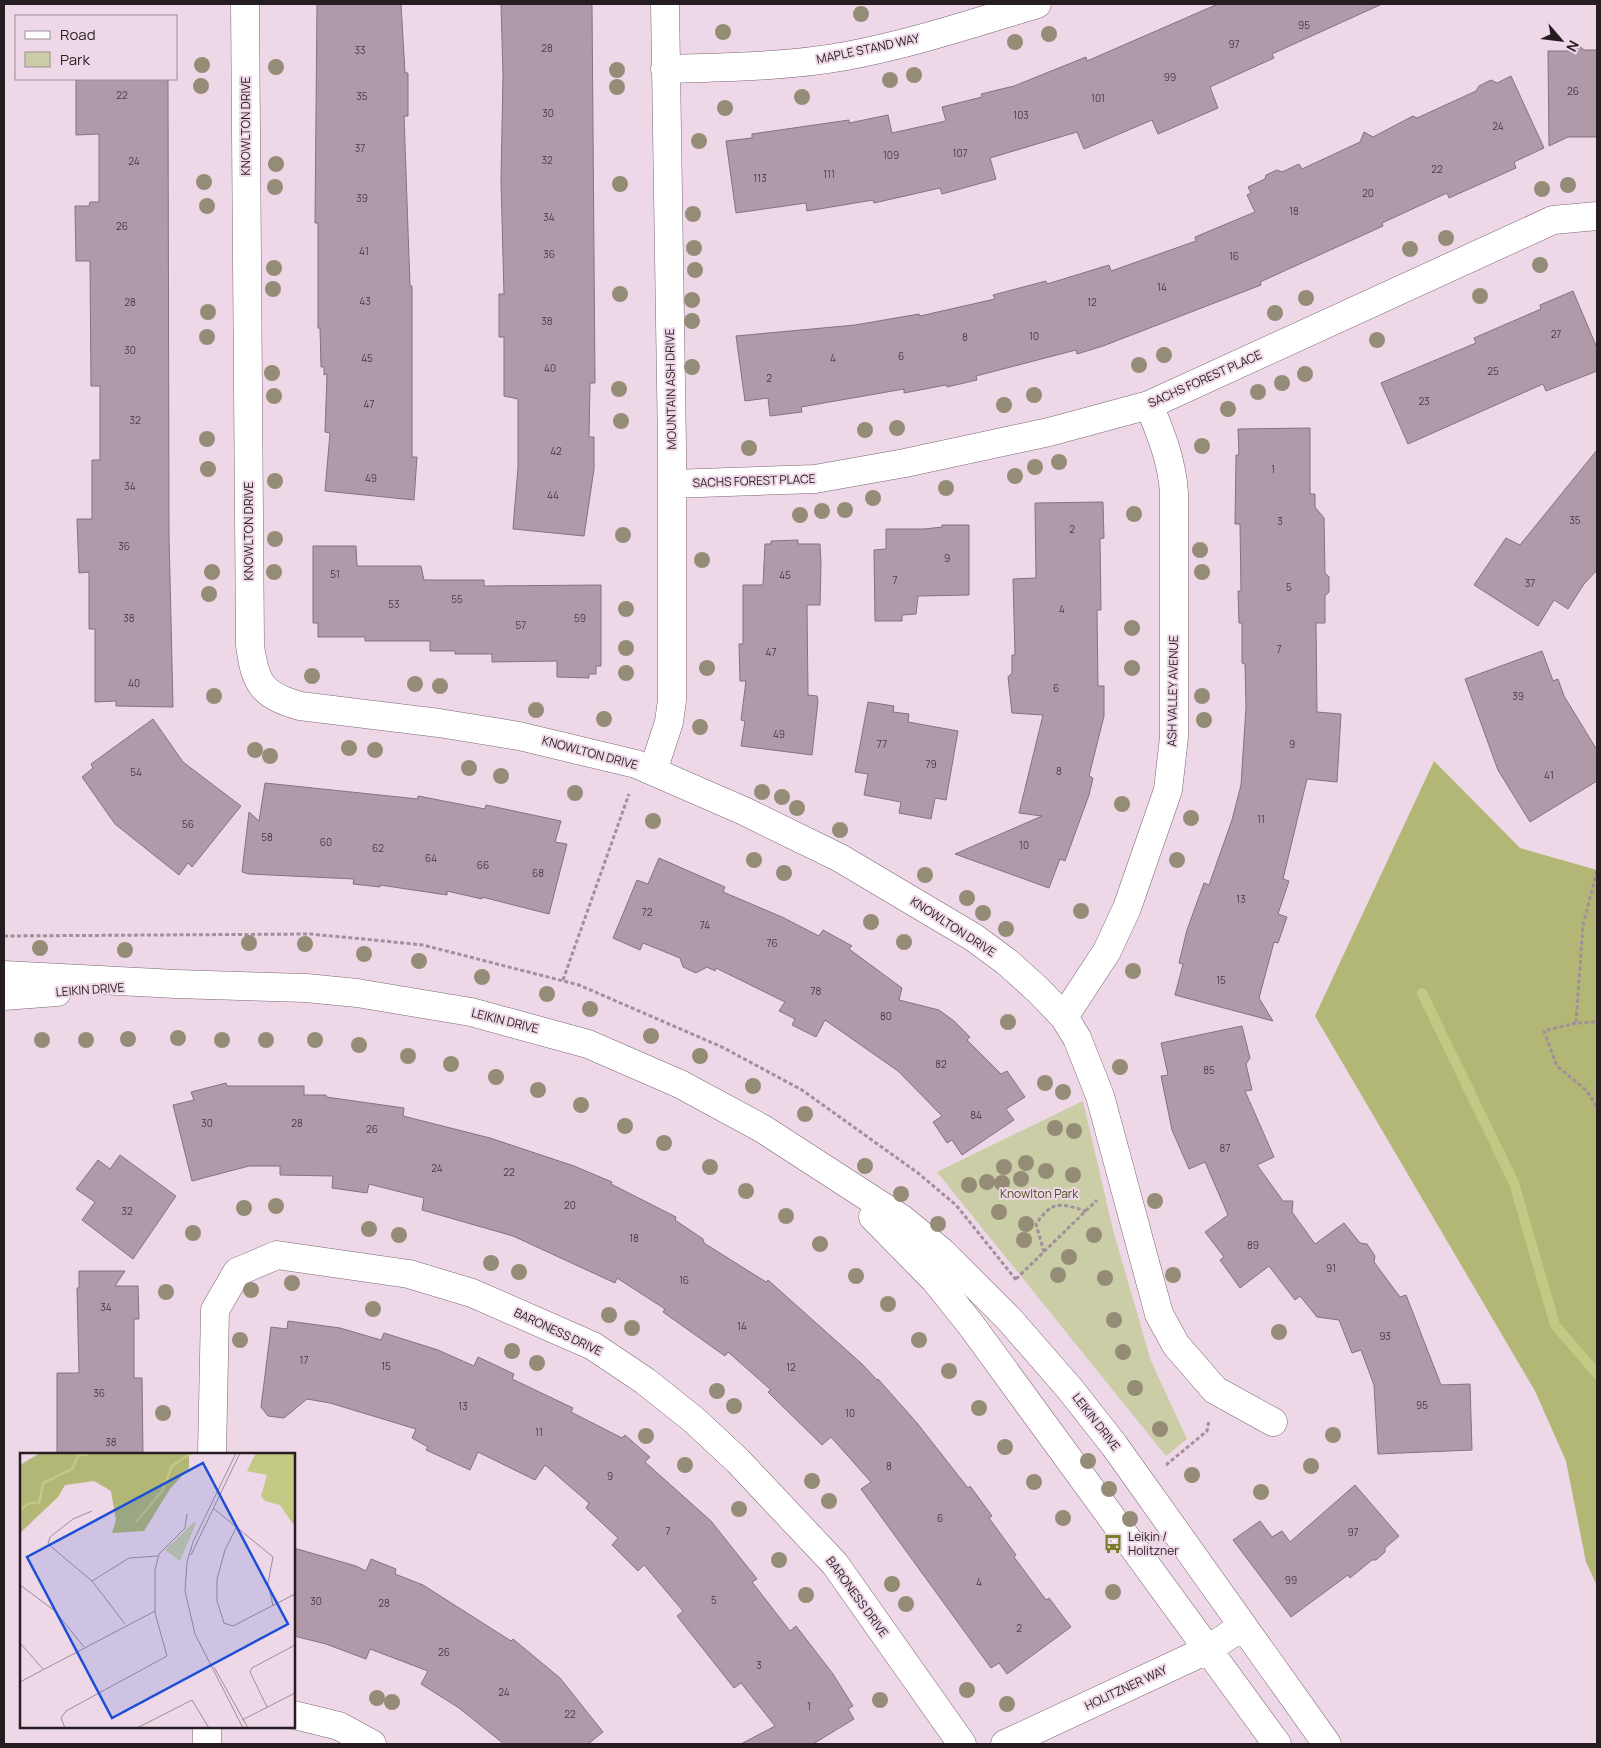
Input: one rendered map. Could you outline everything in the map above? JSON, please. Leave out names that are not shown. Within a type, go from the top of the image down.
[{"type":"street","name":"KNOWLTON DRIVE","points":[[245,4],[250,645],[256,679],[282,701],[300,706],[439,723],[519,736],[645,768],[794,835],[840,858],[932,911],[1006,962],[1064,1017],[1077,1038],[1100,1096],[1120,1176],[1159,1314],[1176,1345],[1215,1390],[1273,1422]]},
{"type":"street","name":"MOUNTAIN ASH DRIVE","points":[[645,768],[669,722],[672,700],[672,484],[665,4]]},
{"type":"street","name":"MAPLE STAND WAY","points":[[665,69],[774,66],[847,56],[915,39],[1037,4]]},
{"type":"street","name":"SACHS FOREST PLACE","points":[[672,484],[824,478],[905,464],[1049,432],[1150,405],[1553,220],[1597,216]]},
{"type":"street","name":"ASH VALLEY AVENUE","points":[[1064,1017],[1107,951],[1127,908],[1168,790],[1174,737],[1174,493],[1166,446],[1150,405]]},
{"type":"street","name":"LEIKIN DRIVE","points":[[4,975],[176,984],[306,988],[357,993],[471,1012],[588,1044],[672,1080],[806,1154],[902,1219],[942,1252],[985,1293],[1042,1356],[1114,1445],[1327,1744]]},
{"type":"street","name":"LEIKIN DRIVE","points":[[4,996],[176,984]]},
{"type":"street","name":"LEIKIN DRIVE","points":[[806,1154],[896,1238],[935,1280],[1021,1391],[1277,1744]]},
{"type":"street","name":"BARONESS DRIVE","points":[[212,1453],[215,1310],[237,1272],[277,1255],[409,1274],[472,1293],[593,1346],[645,1380],[694,1420],[738,1460],[835,1564],[962,1744]]},
{"type":"street","name":"HOLITZNER WAY","points":[[1005,1744],[1207,1650],[1243,1626]]},
{"type":"street","points":[[295,1715],[339,1726],[372,1744]]},
{"type":"street","points":[[207,1728],[207,1744]]},
{"type":"path","points":[[563,980],[629,793],[645,768]]},
{"type":"path","points":[[1576,1023],[1583,925],[1597,871]]},
{"type":"path","points":[[4,936],[310,934],[423,945],[563,980],[606,995],[722,1047],[802,1090],[910,1167],[956,1205],[1021,1285]]},
{"type":"path","points":[[1597,1022],[1576,1023],[1544,1031],[1557,1066],[1587,1091],[1597,1107]]},
{"type":"path","points":[[1016,1279],[1120,1176]]},
{"type":"path","points":[[1044,1253],[1036,1224],[1046,1209],[1061,1204],[1086,1211]]},
{"type":"path","points":[[1166,1465],[1207,1431],[1215,1390]]},
{"type":"path","points":[[1161,1459],[1171,1473]]},
{"type":"green space","points":[[1434,761],[1520,848],[1597,870],[1597,1586],[1586,1562],[1566,1461],[1535,1391],[1315,1016]]},
{"type":"green space","name":"Knowlton Park","points":[[1083,1101],[1113,1230],[1151,1361],[1187,1439],[1166,1456],[937,1172]]},
{"type":"building","points":[[317,4],[401,4],[405,73],[408,73],[408,116],[404,116],[410,286],[412,286],[412,457],[417,457],[414,500],[325,491],[330,433],[325,432],[327,374],[324,375],[324,367],[321,367],[320,328],[318,328],[318,223],[315,223]]},
{"type":"building","points":[[501,4],[592,4],[595,383],[590,383],[589,437],[594,437],[594,469],[584,536],[513,529],[518,467],[518,399],[504,396],[504,337],[499,337],[499,294],[504,294],[501,180],[503,76]]},
{"type":"building","points":[[1218,4],[1382,4],[1272,54],[1274,58],[1210,87],[1218,108],[1158,134],[1152,120],[1084,149],[1077,132],[990,158],[996,179],[942,194],[940,188],[874,203],[873,200],[807,211],[806,203],[736,213],[726,141],[752,138],[752,134],[849,120],[849,123],[888,115],[892,133],[946,121],[942,107],[982,97],[981,94],[1014,86],[1086,57],[1087,61]]},
{"type":"building","points":[[1576,43],[1584,50],[1597,50],[1597,137],[1568,137],[1549,146],[1548,51],[1569,51]]},
{"type":"building","points":[[1511,76],[1544,148],[1514,162],[1516,168],[1449,198],[1447,193],[1382,223],[1383,226],[1260,282],[1261,285],[1103,346],[1077,354],[1076,350],[976,376],[977,380],[947,387],[946,385],[904,393],[904,389],[801,407],[802,412],[770,416],[768,398],[745,401],[736,336],[855,325],[919,314],[920,316],[995,299],[993,295],[1046,281],[1047,284],[1109,265],[1111,271],[1196,241],[1195,237],[1255,212],[1247,195],[1251,193],[1248,187],[1265,179],[1266,175],[1277,170],[1282,172],[1299,164],[1302,169],[1360,142],[1364,132],[1373,137],[1413,116],[1417,118],[1476,91],[1479,86],[1491,80],[1497,83]]},
{"type":"building","points":[[76,80],[168,80],[169,536],[173,707],[116,706],[116,701],[95,702],[95,629],[89,629],[89,572],[79,573],[77,519],[92,519],[92,460],[100,460],[100,386],[91,386],[90,261],[76,261],[75,206],[89,206],[90,202],[99,202],[99,134],[76,135]]},
{"type":"building","points":[[1573,291],[1597,348],[1597,371],[1546,391],[1543,384],[1408,444],[1381,383],[1476,343],[1474,338],[1541,309],[1540,305]]},
{"type":"building","points":[[1310,428],[1310,494],[1315,494],[1315,507],[1324,518],[1325,573],[1329,577],[1329,592],[1325,596],[1325,623],[1316,623],[1317,712],[1341,714],[1337,782],[1307,779],[1283,879],[1289,881],[1278,914],[1287,917],[1278,943],[1274,942],[1259,998],[1273,1021],[1175,995],[1183,964],[1179,963],[1187,930],[1204,883],[1209,885],[1232,820],[1241,785],[1246,707],[1245,664],[1242,663],[1242,623],[1239,623],[1238,591],[1241,591],[1240,524],[1235,524],[1236,455],[1239,455],[1238,429]]},
{"type":"building","points":[[1597,450],[1597,570],[1584,584],[1568,609],[1554,600],[1538,626],[1474,585],[1506,538],[1520,545]]},
{"type":"building","points":[[1103,502],[1104,538],[1100,539],[1101,610],[1097,610],[1098,686],[1104,686],[1104,716],[1089,776],[1093,778],[1089,795],[1065,861],[1060,859],[1049,888],[955,854],[1042,816],[1019,813],[1043,715],[1012,713],[1008,677],[1012,673],[1012,655],[1015,655],[1013,579],[1036,578],[1035,503]]},
{"type":"building","points":[[942,525],[969,525],[969,595],[918,596],[916,614],[902,615],[902,621],[875,621],[874,550],[886,549],[886,529],[924,529],[942,527]]},
{"type":"building","points":[[798,540],[798,544],[820,544],[820,605],[807,605],[808,695],[817,696],[818,701],[812,755],[741,746],[745,721],[741,720],[746,681],[740,681],[739,644],[743,644],[743,585],[763,585],[765,544],[771,544],[771,541]]},
{"type":"building","points":[[313,546],[356,546],[357,566],[421,566],[424,580],[484,580],[484,586],[601,585],[601,666],[596,666],[596,674],[589,674],[589,678],[557,677],[557,661],[492,662],[492,654],[455,654],[455,651],[430,651],[430,641],[365,641],[365,637],[318,637],[318,623],[313,623]]},
{"type":"building","points":[[1542,651],[1553,681],[1558,679],[1564,696],[1597,750],[1597,781],[1530,822],[1498,770],[1465,679]]},
{"type":"building","points":[[868,702],[894,706],[893,712],[909,714],[908,722],[958,731],[946,800],[935,798],[931,819],[899,813],[901,802],[864,795],[868,774],[855,772]]},
{"type":"building","points":[[153,719],[183,762],[241,806],[192,867],[188,863],[179,875],[115,824],[82,777],[93,768],[91,764]]},
{"type":"building","points":[[265,783],[418,799],[418,796],[485,809],[486,805],[561,821],[555,842],[567,844],[549,914],[482,897],[482,899],[447,891],[447,895],[380,885],[380,887],[353,884],[354,879],[249,874],[242,872],[249,812],[259,821]]},
{"type":"building","points":[[659,858],[725,887],[723,892],[782,917],[819,936],[823,930],[852,946],[849,949],[902,988],[899,1000],[939,1010],[954,1021],[970,1037],[967,1040],[1001,1074],[1007,1071],[1025,1097],[1006,1109],[1014,1120],[962,1155],[952,1140],[947,1143],[933,1122],[942,1116],[898,1071],[825,1020],[816,1037],[792,1025],[795,1019],[779,1011],[785,1002],[716,968],[715,971],[707,967],[696,973],[683,967],[680,958],[643,943],[640,950],[613,938],[637,880],[648,884]]},
{"type":"building","points":[[1242,1026],[1250,1058],[1246,1064],[1252,1090],[1245,1091],[1274,1157],[1257,1165],[1283,1201],[1293,1201],[1292,1212],[1315,1244],[1344,1223],[1360,1243],[1367,1244],[1375,1256],[1374,1262],[1400,1297],[1406,1295],[1441,1385],[1470,1384],[1472,1450],[1378,1454],[1374,1385],[1361,1350],[1352,1353],[1339,1320],[1317,1317],[1300,1296],[1295,1300],[1269,1266],[1240,1288],[1220,1260],[1224,1257],[1205,1232],[1228,1215],[1205,1162],[1189,1169],[1172,1130],[1161,1076],[1168,1075],[1161,1043]]},
{"type":"building","points":[[226,1083],[227,1086],[304,1086],[304,1095],[326,1095],[326,1097],[404,1108],[403,1116],[490,1138],[574,1166],[612,1182],[611,1184],[676,1217],[675,1220],[703,1239],[704,1243],[766,1282],[768,1280],[878,1379],[917,1423],[968,1488],[970,1486],[992,1516],[989,1518],[1016,1555],[1014,1557],[1046,1600],[1049,1598],[1071,1627],[1007,1674],[999,1663],[991,1668],[861,1489],[871,1482],[831,1437],[822,1445],[768,1392],[771,1390],[728,1352],[725,1356],[663,1312],[665,1309],[617,1278],[615,1283],[513,1236],[422,1210],[424,1198],[369,1184],[367,1193],[332,1188],[333,1176],[280,1175],[280,1166],[249,1166],[192,1181],[173,1105],[194,1100],[191,1092]]},
{"type":"building","points":[[120,1155],[176,1196],[133,1259],[82,1220],[95,1202],[76,1189],[98,1160],[110,1169]]},
{"type":"building","points":[[79,1271],[125,1271],[115,1286],[138,1286],[139,1319],[134,1319],[134,1378],[142,1378],[143,1453],[57,1453],[57,1373],[79,1373],[77,1288],[79,1288]]},
{"type":"building","points":[[288,1321],[340,1328],[381,1340],[384,1333],[438,1350],[474,1366],[478,1357],[514,1374],[512,1379],[573,1408],[571,1412],[622,1438],[625,1435],[650,1457],[645,1462],[711,1521],[757,1579],[752,1582],[790,1631],[796,1626],[833,1674],[853,1706],[848,1709],[854,1719],[813,1744],[741,1744],[775,1726],[741,1683],[734,1688],[677,1616],[683,1611],[644,1565],[638,1571],[612,1545],[618,1538],[586,1508],[589,1503],[545,1465],[535,1480],[478,1452],[470,1470],[426,1450],[428,1447],[412,1438],[416,1429],[330,1403],[307,1399],[284,1418],[268,1416],[261,1407],[271,1327],[287,1329]]},
{"type":"building","points":[[1355,1485],[1399,1536],[1385,1548],[1385,1552],[1376,1560],[1372,1560],[1350,1578],[1348,1575],[1291,1617],[1233,1540],[1260,1521],[1272,1537],[1282,1531],[1290,1542]]},
{"type":"building","points":[[295,1548],[356,1566],[366,1571],[371,1559],[396,1569],[395,1574],[423,1585],[511,1641],[513,1639],[560,1678],[603,1732],[588,1744],[504,1744],[459,1708],[421,1684],[428,1671],[370,1649],[366,1659],[326,1644],[295,1636]]},
{"type":"waterway","points":[[1422,993],[1514,1183],[1555,1325],[1597,1374]]},
{"type":"place","name":"Leikin / Holitzner","points":[[1113,1544]]}]
